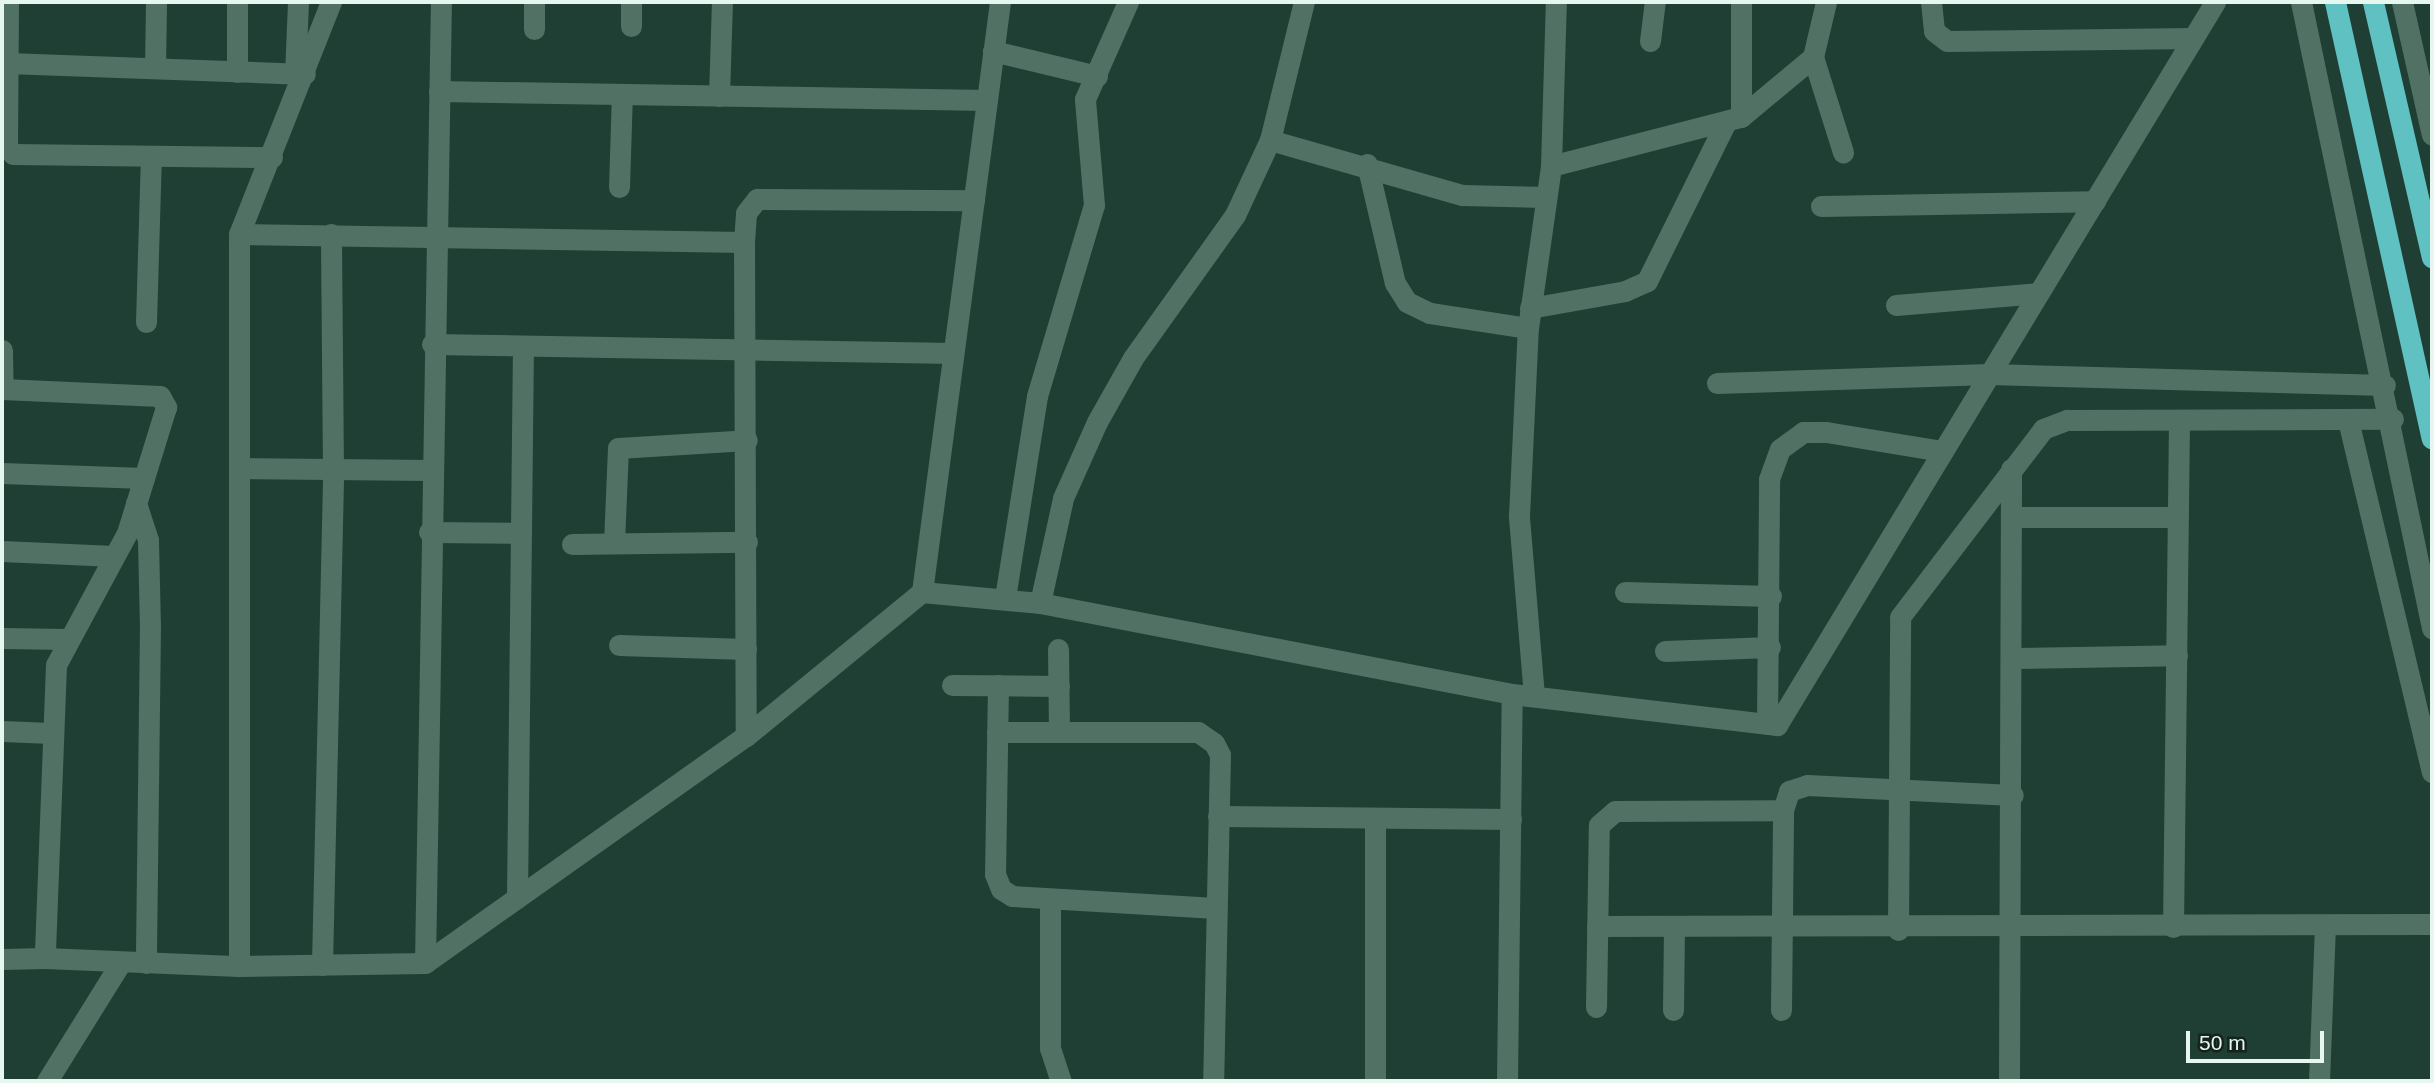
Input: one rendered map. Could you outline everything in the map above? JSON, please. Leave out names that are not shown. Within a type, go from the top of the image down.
[{"type":"highway","points":[[2335,2],[2432,438]]},
{"type":"highway","points":[[2373,2],[2432,257]]},
{"type":"street","points":[[8,2],[7,146],[13,154],[272,157]]},
{"type":"street","points":[[155,68],[156,2]]},
{"type":"street","points":[[237,2],[237,72]]},
{"type":"street","points":[[298,2],[300,74]]},
{"type":"street","points":[[239,966],[239,234],[272,157],[300,74],[331,2]]},
{"type":"street","points":[[425,963],[432,344],[441,2]]},
{"type":"street","points":[[534,2],[534,29]]},
{"type":"street","points":[[631,2],[631,26]]},
{"type":"street","points":[[719,96],[722,2]]},
{"type":"street","points":[[922,592],[1000,2]]},
{"type":"street","points":[[1005,597],[1037,396],[1093,215],[1083,124],[1085,99],[1128,2]]},
{"type":"street","points":[[1040,603],[1063,498],[1097,422],[1133,358],[1235,215],[1270,140],[1304,2]]},
{"type":"street","points":[[1534,696],[1519,516],[1529,318],[1551,166],[1556,2]]},
{"type":"street","points":[[1650,41],[1655,2]]},
{"type":"street","points":[[1367,164],[1395,283],[1407,302],[1430,313],[1529,318],[1625,291],[1647,281],[1733,120],[1741,2]]},
{"type":"street","points":[[1826,2],[1814,57],[1843,152]]},
{"type":"street","points":[[1931,2],[1934,31],[1947,41],[2193,38]]},
{"type":"street","points":[[2,959],[45,958],[239,966],[425,963],[746,736],[922,592],[1005,597],[1040,603],[1512,694],[1777,725],[2215,2]]},
{"type":"street","points":[[2301,2],[2393,419],[2432,628]]},
{"type":"street","points":[[2402,2],[2432,135]]},
{"type":"street","points":[[993,51],[1097,76]]},
{"type":"street","points":[[1551,166],[1733,120],[1814,57]]},
{"type":"street","points":[[7,63],[300,74]]},
{"type":"street","points":[[439,91],[987,100]]},
{"type":"street","points":[[619,187],[622,94]]},
{"type":"street","points":[[1270,140],[1367,164],[1462,195],[1546,197]]},
{"type":"street","points":[[146,322],[151,157]]},
{"type":"street","points":[[746,736],[748,349],[744,242],[747,213],[757,200],[974,200]]},
{"type":"street","points":[[1821,206],[2095,201]]},
{"type":"street","points":[[239,234],[435,235],[744,242]]},
{"type":"street","points":[[322,965],[333,471],[331,234]]},
{"type":"street","points":[[1896,304],[2038,293]]},
{"type":"street","points":[[432,344],[953,353]]},
{"type":"street","points":[[517,898],[523,346]]},
{"type":"street","points":[[2,349],[2,389],[160,396],[166,407],[136,503],[114,556],[66,639],[54,681],[45,958]]},
{"type":"street","points":[[1717,383],[1989,374],[2385,385]]},
{"type":"street","points":[[1898,929],[1900,617],[2011,469],[2056,422],[2179,424],[2393,419]]},
{"type":"street","points":[[2348,420],[2432,772]]},
{"type":"street","points":[[2173,927],[2179,424]]},
{"type":"street","points":[[1767,724],[1771,596],[1769,479],[1780,449],[1803,432],[1826,432],[1942,452]]},
{"type":"street","points":[[614,543],[618,448],[747,439]]},
{"type":"street","points":[[239,468],[430,470]]},
{"type":"street","points":[[2008,1081],[2013,928],[2011,469]]},
{"type":"street","points":[[2,473],[144,478]]},
{"type":"street","points":[[136,503],[148,540],[150,612],[146,963]]},
{"type":"street","points":[[2012,517],[2178,517]]},
{"type":"street","points":[[429,532],[521,533]]},
{"type":"street","points":[[572,544],[747,542]]},
{"type":"street","points":[[2,551],[114,556]]},
{"type":"street","points":[[1625,592],[1771,596]]},
{"type":"street","points":[[2,638],[66,639]]},
{"type":"street","points":[[619,645],[746,649]]},
{"type":"street","points":[[1665,651],[1770,647]]},
{"type":"street","points":[[1058,649],[1059,732]]},
{"type":"street","points":[[2012,658],[2176,655]]},
{"type":"street","points":[[952,684],[1059,686]]},
{"type":"street","points":[[998,685],[995,874],[1012,896],[1216,908]]},
{"type":"street","points":[[1507,1081],[1512,694]]},
{"type":"street","points":[[2,731],[51,733]]},
{"type":"street","points":[[998,732],[1209,737],[1220,755],[1213,1081]]},
{"type":"street","points":[[1781,1010],[1783,810],[1796,786],[1899,788],[2013,795]]},
{"type":"street","points":[[1596,1007],[1597,926],[1605,816],[1615,811],[1783,810]]},
{"type":"street","points":[[1218,816],[1511,819]]},
{"type":"street","points":[[1375,818],[1375,1081]]},
{"type":"street","points":[[1050,899],[1050,1048],[1061,1081]]},
{"type":"street","points":[[1597,926],[1898,929],[2432,924]]},
{"type":"street","points":[[2319,1081],[2325,925]]},
{"type":"street","points":[[1673,1010],[1674,926]]},
{"type":"street","points":[[47,1081],[121,962]]}]
